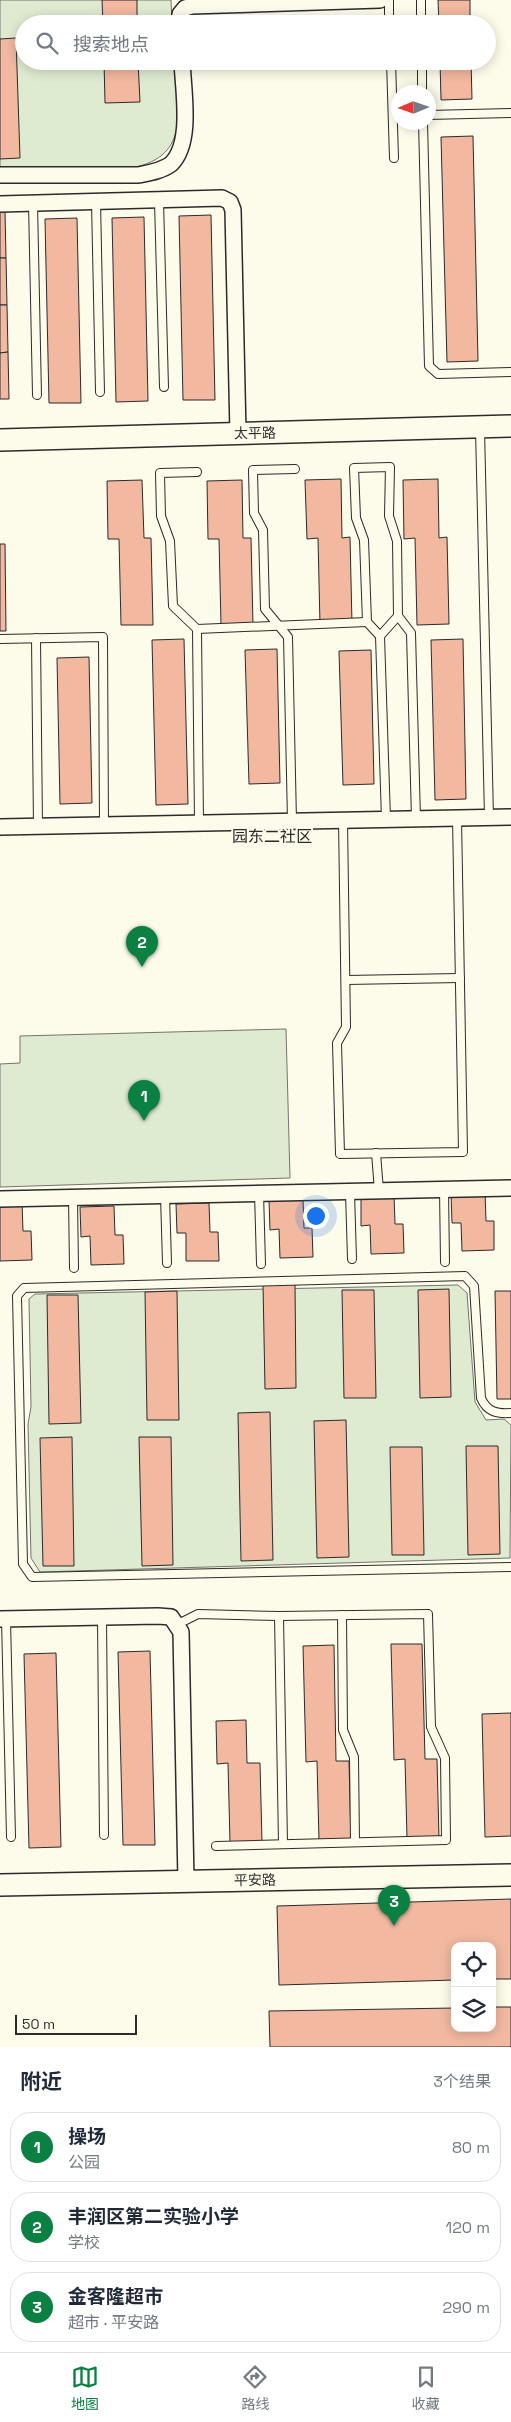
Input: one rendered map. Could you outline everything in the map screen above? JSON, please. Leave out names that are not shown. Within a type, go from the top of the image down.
[{"type":"street","points":[[180,15],[185,8],[192,6],[380,0]]},
{"type":"street","points":[[0,175],[138,175],[157,171],[170,165],[180,153],[185,137],[182,70]]},
{"type":"street","points":[[0,204],[222,198],[230,202],[232,210],[238,433]]},
{"type":"street","name":"太平路","points":[[0,440],[511,426]]},
{"type":"street","points":[[0,827],[511,817]]},
{"type":"street","points":[[0,1200],[511,1188]]},
{"type":"street","points":[[3,1619],[171,1617],[178,1624],[181,1632],[186,1881]]},
{"type":"street","name":"平安路","points":[[0,1885],[511,1874]]},
{"type":"lane","points":[[389,0],[390,15]]},
{"type":"lane","points":[[421,0],[421,15]]},
{"type":"lane","points":[[391,70],[394,158]]},
{"type":"lane","points":[[422,70],[422,85]]},
{"type":"lane","points":[[436,115],[511,113]]},
{"type":"lane","points":[[423,130],[429,366],[438,374],[511,372]]},
{"type":"lane","points":[[159,201],[164,387]]},
{"type":"lane","points":[[96,202],[100,392]]},
{"type":"lane","points":[[33,204],[37,395]]},
{"type":"lane","points":[[480,427],[489,817]]},
{"type":"lane","points":[[386,819],[380,636],[366,622],[364,540],[356,518],[354,468],[390,467],[389,516],[397,541],[398,616],[411,633],[416,819]]},
{"type":"lane","points":[[292,821],[288,637],[265,609],[263,530],[254,513],[253,470],[295,469]]},
{"type":"lane","points":[[197,472],[160,473],[161,516],[170,542],[173,606],[197,629],[199,823]]},
{"type":"lane","points":[[380,636],[398,616]]},
{"type":"lane","points":[[197,629],[366,622]]},
{"type":"lane","points":[[0,639],[103,637],[104,825]]},
{"type":"lane","points":[[36,638],[38,826]]},
{"type":"lane","points":[[343,820],[346,1027],[337,1044],[340,1154],[463,1152],[457,818]]},
{"type":"lane","points":[[346,980],[460,978]]},
{"type":"lane","points":[[376,1153],[379,1191]]},
{"type":"lane","points":[[444,1189],[445,1262]]},
{"type":"lane","points":[[350,1192],[352,1259]]},
{"type":"lane","points":[[259,1194],[261,1264]]},
{"type":"lane","points":[[165,1196],[167,1263]]},
{"type":"lane","points":[[73,1198],[74,1268]]},
{"type":"lane","points":[[511,1413],[494,1413],[485,1407],[481,1398],[474,1286],[465,1276],[24,1288],[17,1296],[23,1564],[32,1577],[511,1567]]},
{"type":"lane","points":[[178,1624],[198,1614],[279,1616],[428,1614],[431,1727],[445,1758],[446,1840],[216,1846]]},
{"type":"lane","points":[[342,1615],[343,1730],[354,1757],[355,1842]]},
{"type":"lane","points":[[279,1616],[282,1844]]},
{"type":"lane","points":[[102,1617],[104,1835]]},
{"type":"lane","points":[[3,1619],[11,1837]]},
{"type":"green space","points":[[0,0],[171,0],[172,15],[15,15],[15,70],[175,70],[178,113],[177,128],[173,141],[165,153],[151,162],[132,168],[0,169]]},
{"type":"green space","points":[[286,1029],[290,1178],[0,1187],[0,1064],[20,1063],[20,1036]]},
{"type":"green space","points":[[458,1285],[467,1293],[475,1402],[486,1420],[504,1419],[511,1425],[510,1558],[40,1572],[31,1558],[28,1424],[31,1407],[29,1299],[35,1294]]},
{"type":"building","points":[[102,0],[137,0],[137,15],[103,15]]},
{"type":"building","points":[[438,0],[470,0],[470,15],[439,15]]},
{"type":"building","points":[[15,38],[20,158],[0,159],[0,39]]},
{"type":"building","points":[[104,70],[138,70],[140,102],[105,103]]},
{"type":"building","points":[[440,70],[471,70],[472,99],[441,100]]},
{"type":"building","points":[[473,136],[478,361],[447,362],[441,137]]},
{"type":"building","points":[[0,211],[5,211],[6,258],[0,258]]},
{"type":"building","points":[[211,215],[215,400],[183,400],[179,216]]},
{"type":"building","points":[[144,217],[148,401],[116,402],[112,218]]},
{"type":"building","points":[[77,218],[81,403],[49,403],[45,219]]},
{"type":"building","points":[[0,258],[6,258],[7,305],[0,305]]},
{"type":"building","points":[[0,305],[7,305],[8,352],[0,353]]},
{"type":"building","points":[[8,352],[9,399],[0,399],[0,353]]},
{"type":"building","points":[[341,479],[342,538],[350,537],[352,624],[320,625],[318,538],[307,539],[305,480]]},
{"type":"building","points":[[438,479],[439,538],[447,537],[449,624],[417,625],[415,538],[404,539],[403,480]]},
{"type":"building","points":[[142,480],[144,538],[151,538],[153,625],[121,625],[119,539],[108,539],[107,481]]},
{"type":"building","points":[[242,480],[243,538],[251,538],[253,625],[221,625],[219,539],[208,539],[207,481]]},
{"type":"building","points":[[0,544],[5,544],[6,631],[0,631]]},
{"type":"building","points":[[184,639],[188,804],[156,805],[152,640]]},
{"type":"building","points":[[463,639],[466,799],[435,800],[431,640]]},
{"type":"building","points":[[277,649],[280,783],[249,784],[245,650]]},
{"type":"building","points":[[371,650],[374,784],[343,785],[339,651]]},
{"type":"building","points":[[89,657],[92,803],[60,804],[57,658]]},
{"type":"building","points":[[485,1192],[486,1221],[494,1221],[494,1250],[462,1251],[461,1223],[452,1223],[451,1193]]},
{"type":"building","points":[[394,1195],[395,1224],[403,1224],[404,1253],[371,1254],[370,1225],[361,1226],[361,1196]]},
{"type":"building","points":[[303,1199],[304,1228],[312,1228],[313,1257],[280,1258],[279,1229],[270,1230],[269,1200]]},
{"type":"building","points":[[22,1202],[23,1231],[31,1231],[32,1260],[0,1261],[0,1203]]},
{"type":"building","points":[[209,1203],[210,1232],[218,1232],[219,1261],[186,1261],[186,1233],[177,1233],[176,1204]]},
{"type":"building","points":[[114,1206],[115,1235],[123,1235],[124,1264],[91,1265],[90,1236],[81,1237],[80,1207]]},
{"type":"building","points":[[263,1284],[295,1284],[296,1388],[265,1389]]},
{"type":"building","points":[[449,1289],[451,1397],[420,1398],[418,1290]]},
{"type":"building","points":[[342,1290],[374,1290],[376,1398],[344,1398]]},
{"type":"building","points":[[177,1291],[179,1420],[147,1420],[145,1292]]},
{"type":"building","points":[[495,1291],[511,1291],[511,1399],[497,1399]]},
{"type":"building","points":[[47,1295],[78,1295],[81,1423],[49,1424]]},
{"type":"building","points":[[270,1412],[273,1560],[241,1561],[238,1413]]},
{"type":"building","points":[[346,1420],[349,1557],[317,1558],[314,1421]]},
{"type":"building","points":[[72,1437],[74,1566],[43,1566],[40,1438]]},
{"type":"building","points":[[139,1437],[171,1437],[173,1565],[142,1566]]},
{"type":"building","points":[[466,1446],[498,1446],[500,1554],[468,1555]]},
{"type":"building","points":[[390,1447],[422,1447],[424,1555],[392,1555]]},
{"type":"building","points":[[391,1644],[422,1644],[425,1759],[437,1759],[439,1838],[407,1839],[405,1759],[394,1760]]},
{"type":"building","points":[[334,1645],[336,1761],[349,1761],[351,1840],[319,1841],[317,1761],[306,1762],[303,1646]]},
{"type":"building","points":[[150,1651],[155,1845],[123,1845],[118,1652]]},
{"type":"building","points":[[56,1653],[61,1847],[29,1848],[24,1654]]},
{"type":"building","points":[[511,1713],[511,1836],[485,1837],[482,1714]]},
{"type":"building","points":[[246,1720],[247,1763],[260,1763],[262,1842],[230,1843],[228,1763],[217,1764],[216,1721]]},
{"type":"building","points":[[511,1899],[511,1979],[496,1979],[496,1942],[451,1942],[451,1980],[279,1985],[277,1906]]},
{"type":"building","points":[[496,2007],[511,2007],[511,2047],[270,2047],[269,2011],[451,2008],[451,2032],[496,2032]]},
{"type":"place","name":"丰润区第二实验小学","points":[[142,967]]},
{"type":"place","name":"操场","points":[[144,1121]]},
{"type":"place","name":"金客隆超市","points":[[394,1926]]},
{"type":"district","name":"园东二社区","points":[[272,836]]}]
